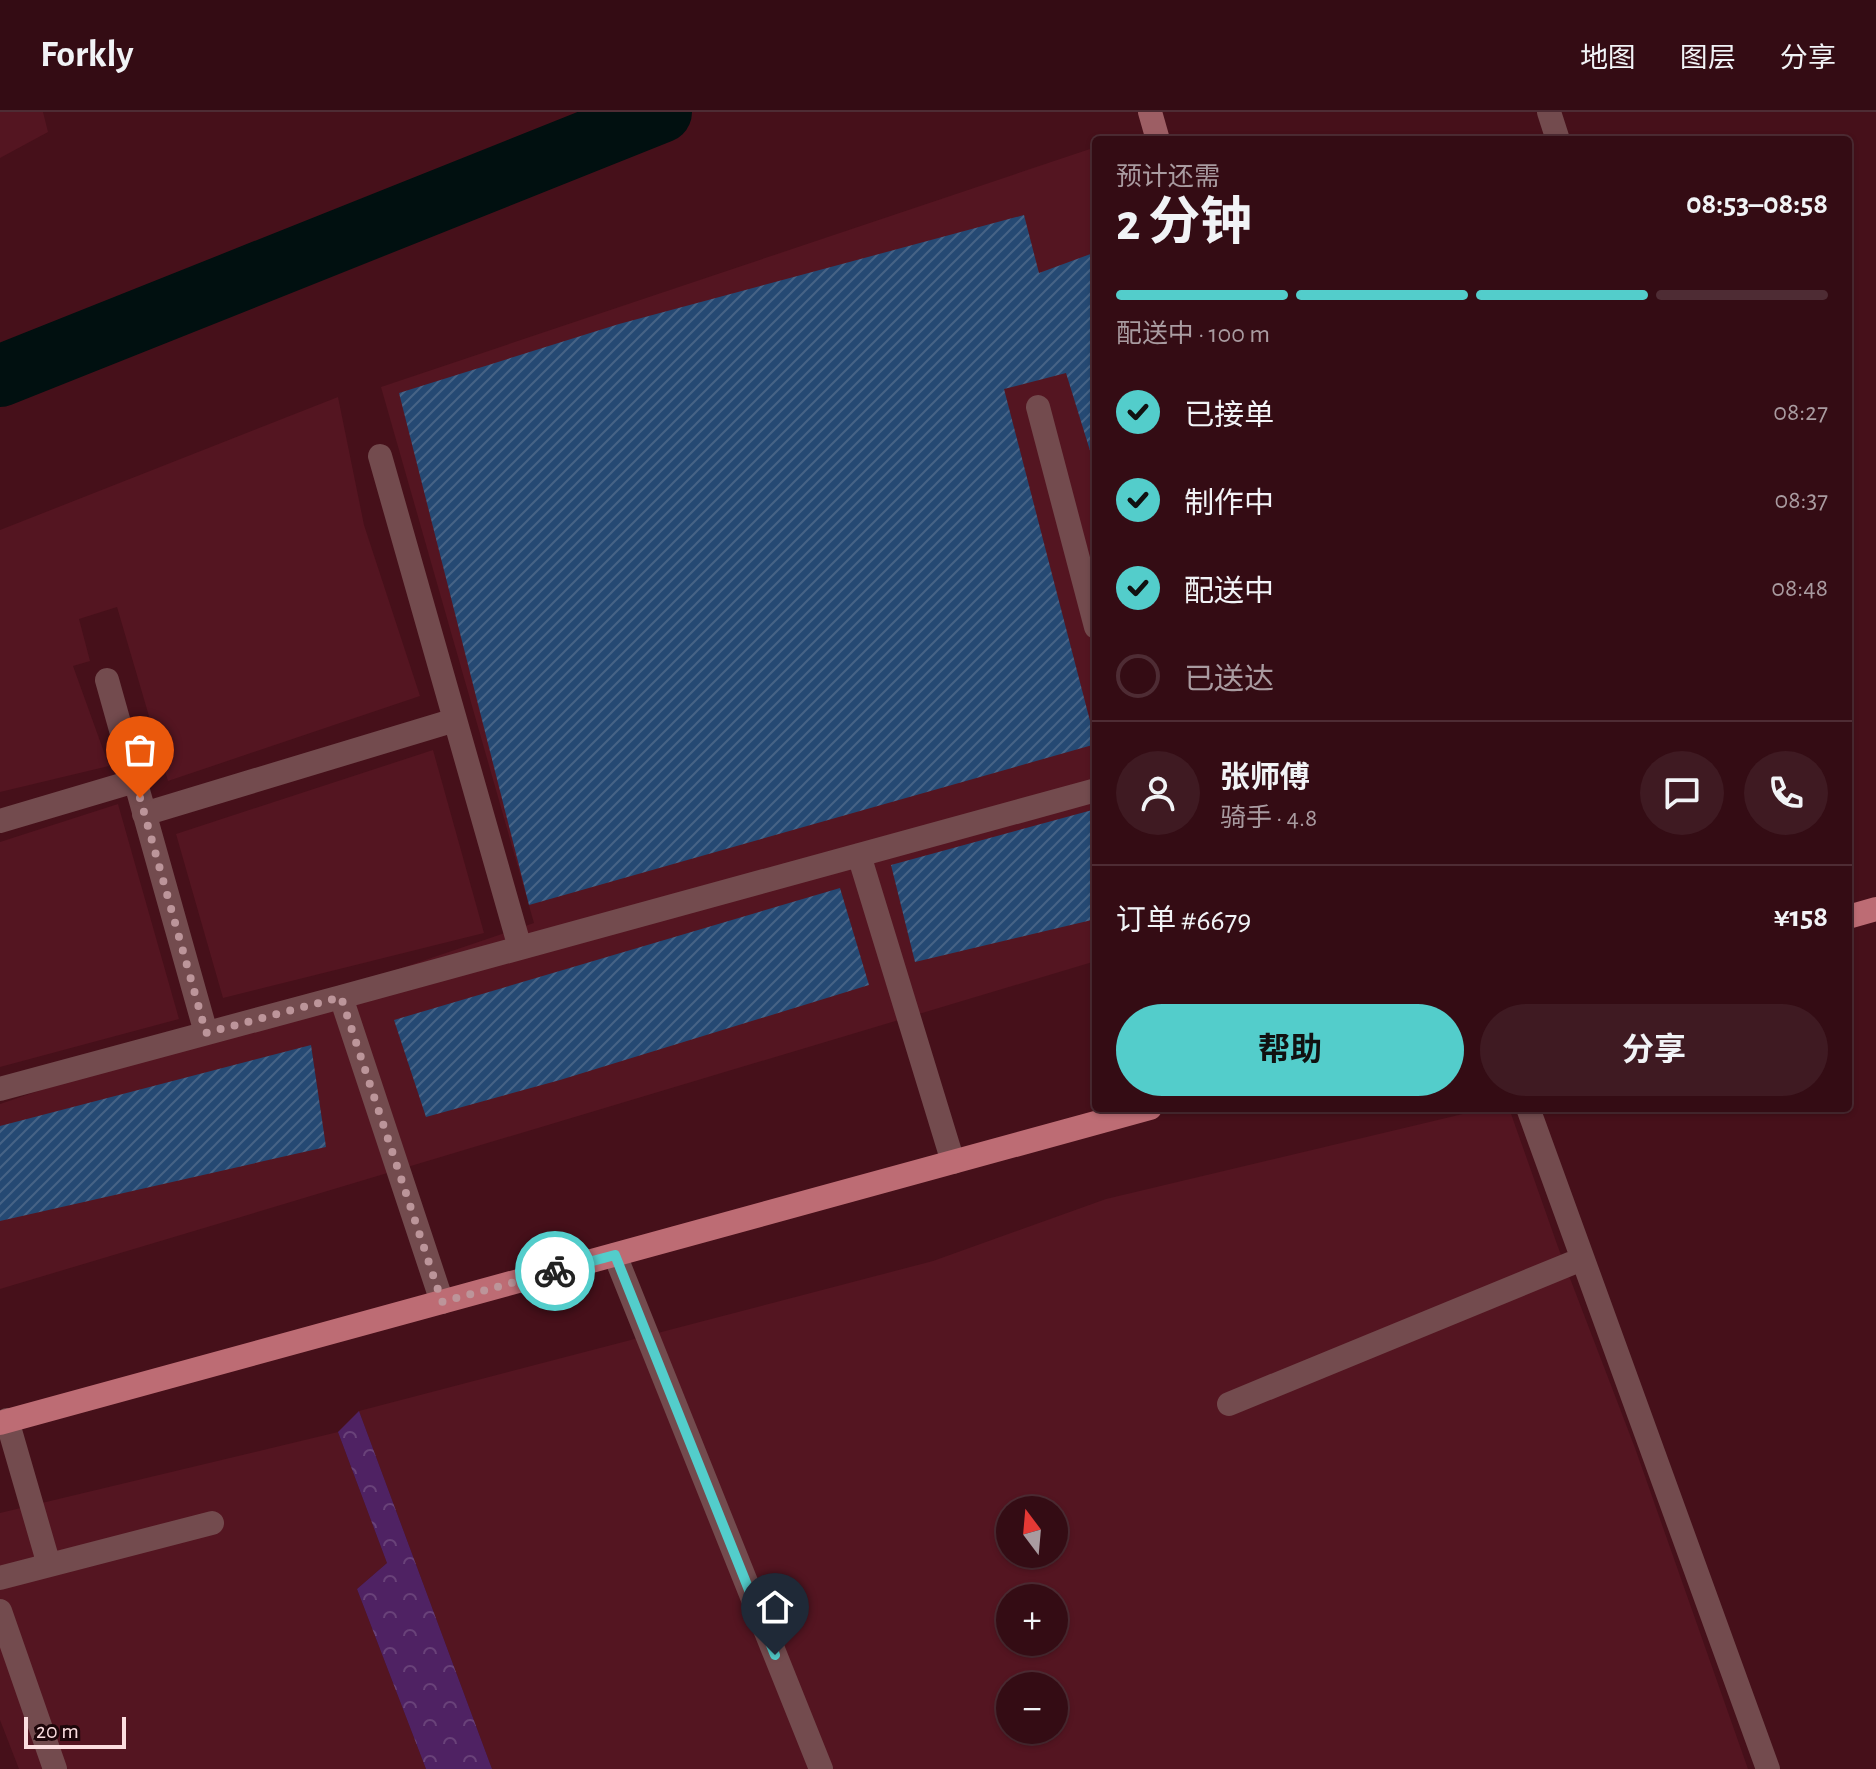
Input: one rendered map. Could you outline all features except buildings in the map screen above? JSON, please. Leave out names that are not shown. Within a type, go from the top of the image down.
[{"type":"main road","points":[[1852,916],[1876,909]]},
{"type":"main road","points":[[4,1422],[1135,1112]]},
{"type":"street","points":[[1150,112],[1157,136]]},
{"type":"street","points":[[1549,112],[1557,136]]},
{"type":"street","points":[[1038,407],[1092,612]]},
{"type":"street","points":[[380,456],[520,948]]},
{"type":"street","points":[[107,680],[206,1033]]},
{"type":"street","points":[[144,814],[455,720]]},
{"type":"street","points":[[0,821],[135,781]]},
{"type":"street","points":[[0,1089],[1092,791]]},
{"type":"street","points":[[859,855],[953,1162]]},
{"type":"street","points":[[341,997],[442,1302]]},
{"type":"street","points":[[1529,1112],[1768,1769]]},
{"type":"street","points":[[615,1255],[821,1769]]},
{"type":"street","points":[[1229,1404],[1582,1259]]},
{"type":"street","points":[[4,1422],[49,1565]]},
{"type":"street","points":[[0,1578],[212,1523]]},
{"type":"street","points":[[0,1611],[55,1769]]},
{"type":"shaded area","points":[[0,112],[43,112],[48,132],[0,158]]},
{"type":"shaded area","points":[[1092,148],[1092,962],[0,1289],[0,1104],[534,923],[381,387]]},
{"type":"shaded area","points":[[338,397],[364,525],[420,696],[168,781],[117,607],[79,619],[90,661],[73,666],[109,766],[0,792],[0,530]]},
{"type":"shaded area","points":[[433,750],[484,933],[223,998],[176,834]]},
{"type":"shaded area","points":[[118,804],[179,1019],[0,1067],[0,842]]},
{"type":"shaded area","points":[[1471,1112],[1510,1112],[1635,1448],[1748,1769],[492,1769],[359,1411],[933,1261],[1106,1199]]},
{"type":"shaded area","points":[[338,1432],[387,1563],[357,1589],[426,1769],[19,1769],[0,1720],[0,1513]]},
{"type":"green space","points":[[359,1411],[492,1769],[426,1769],[357,1589],[387,1563],[338,1432]]},
{"type":"waterway","points":[[0,376],[661,112]]},
{"type":"way so far","points":[[140,798],[206,1033],[341,997],[442,1302],[555,1271]]},
{"type":"route","points":[[555,1271],[615,1255],[775,1655]]}]
